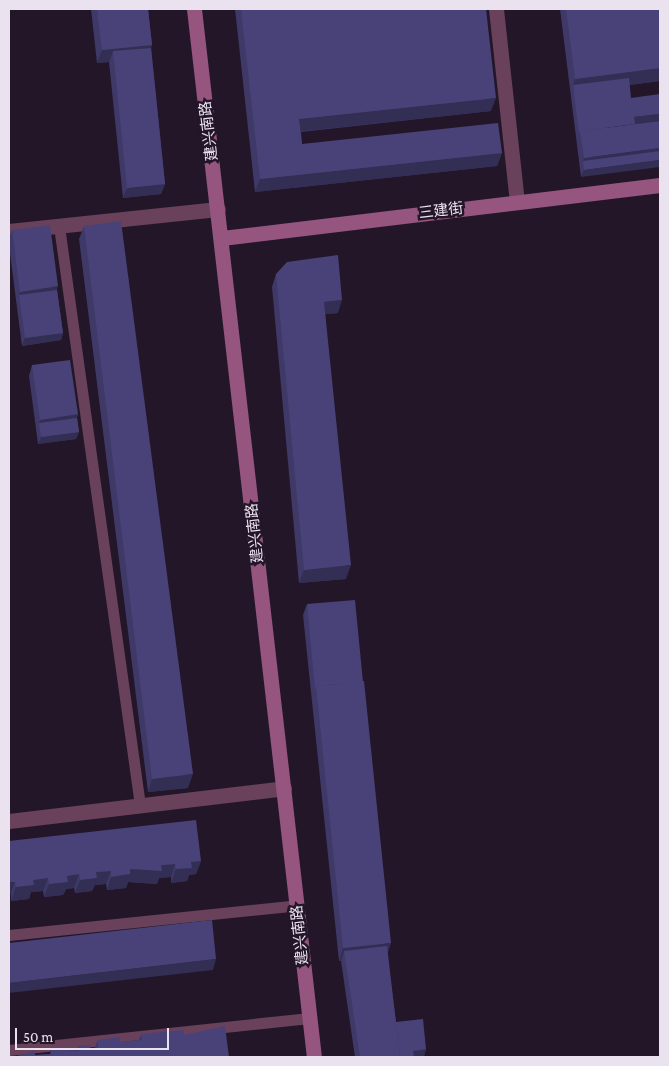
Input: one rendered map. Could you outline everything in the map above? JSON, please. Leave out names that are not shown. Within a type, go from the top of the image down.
[{"type":"street","name":"建兴南路","points":[[194,9],[222,238],[314,1057]]},
{"type":"street","points":[[496,9],[517,202]]},
{"type":"street","name":"三建街","points":[[222,238],[660,185]]},
{"type":"street","points":[[9,231],[218,209]]},
{"type":"street","points":[[9,821],[284,788]]},
{"type":"lane","points":[[59,226],[140,805]]},
{"type":"lane","points":[[9,935],[297,905]]},
{"type":"lane","points":[[9,1050],[309,1018]]},
{"type":"building","points":[[97,9],[148,9],[152,45],[102,50]]},
{"type":"building","points":[[241,9],[486,9],[496,98],[299,119],[302,144],[498,123],[502,153],[260,179]]},
{"type":"building","points":[[566,9],[660,9],[660,68],[575,79]]},
{"type":"building","points":[[151,48],[165,184],[127,188],[113,51]]},
{"type":"building","points":[[629,78],[631,98],[660,94],[660,114],[634,117],[635,124],[580,131],[579,134],[573,85]]},
{"type":"building","points":[[660,121],[660,148],[584,158],[580,131]]},
{"type":"building","points":[[660,151],[660,160],[584,170],[583,161]]},
{"type":"building","points":[[121,221],[193,774],[152,779],[84,226]]},
{"type":"building","points":[[50,225],[58,286],[20,292],[12,230]]},
{"type":"building","points":[[338,255],[342,300],[324,302],[351,565],[304,570],[276,274],[287,262]]},
{"type":"building","points":[[57,290],[63,333],[25,338],[19,295]]},
{"type":"building","points":[[70,360],[78,414],[40,420],[32,365]]},
{"type":"building","points":[[77,418],[79,432],[41,437],[39,423]]},
{"type":"building","points":[[355,600],[363,682],[316,686],[315,689],[307,604]]},
{"type":"building","points":[[364,681],[391,943],[343,948],[316,686]]},
{"type":"building","points":[[196,820],[201,861],[191,862],[192,868],[176,869],[175,864],[161,865],[162,871],[130,869],[130,874],[111,877],[111,871],[96,872],[97,878],[80,880],[79,874],[67,876],[68,882],[49,884],[48,878],[33,880],[34,885],[16,887],[15,882],[9,882],[9,841]]},
{"type":"building","points":[[212,920],[216,959],[9,983],[9,943]]},
{"type":"building","points":[[387,946],[400,1057],[360,1057],[344,951]]},
{"type":"building","points":[[423,1019],[426,1049],[413,1051],[414,1057],[400,1057],[396,1022]]},
{"type":"building","points":[[225,1026],[229,1057],[13,1057],[35,1051],[35,1055],[51,1054],[51,1049],[79,1051],[79,1046],[90,1045],[90,1049],[98,1048],[98,1040],[119,1037],[120,1042],[142,1040],[141,1034],[183,1030],[184,1035]]}]
